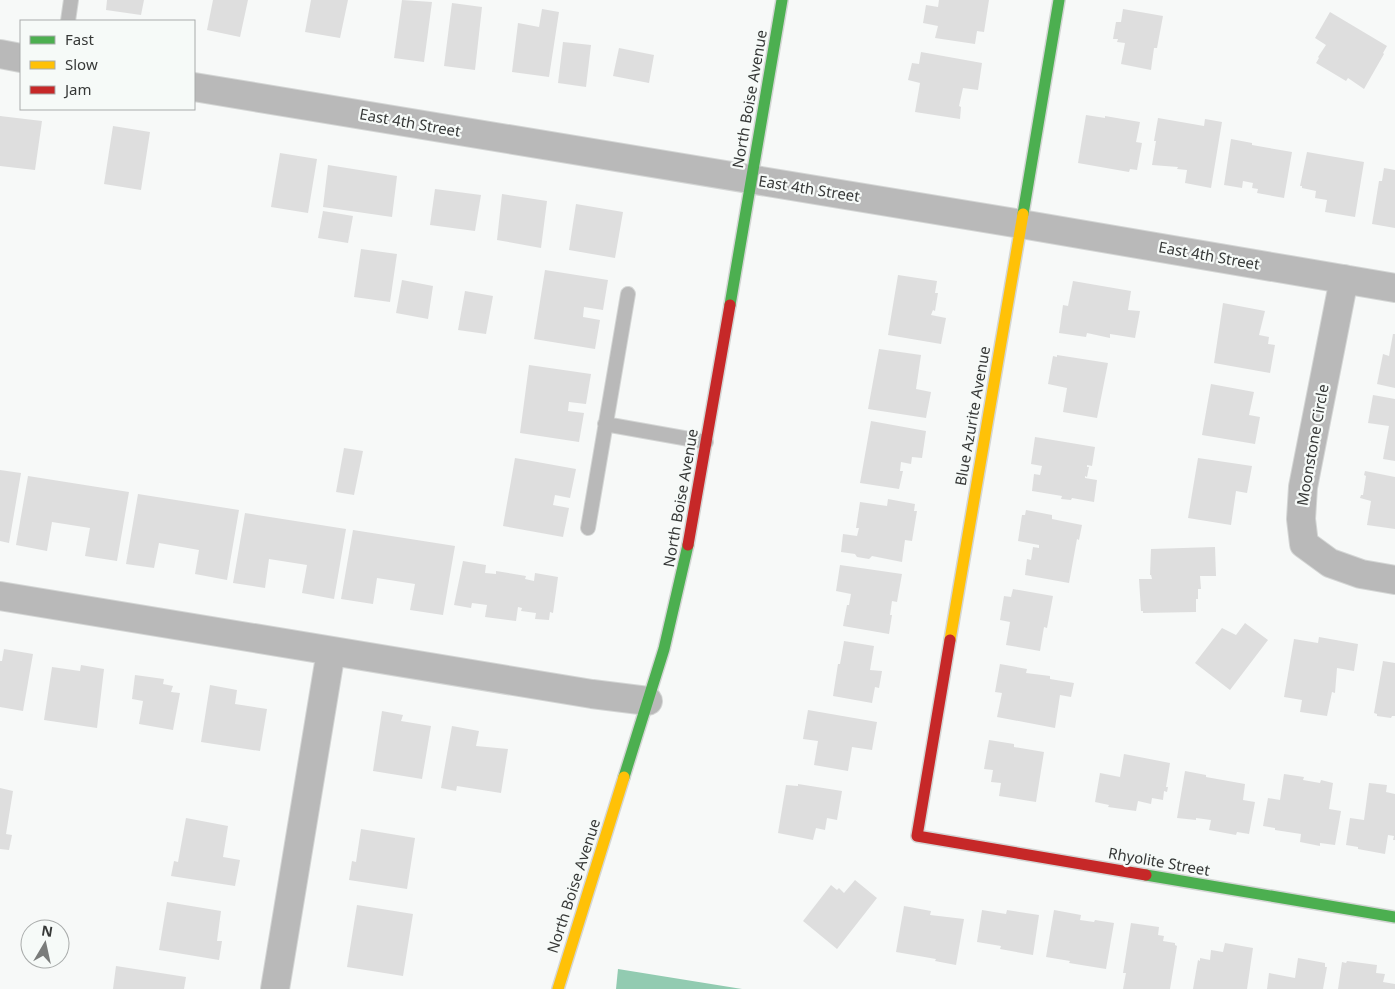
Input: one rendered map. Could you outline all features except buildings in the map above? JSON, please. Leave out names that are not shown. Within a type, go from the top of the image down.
[{"type":"street","name":"North Boise Avenue","points":[[558,989],[664,650],[686,559],[782,0]]},
{"type":"street","name":"Blue Azurite Avenue","points":[[917,836],[1059,0]]},
{"type":"street","points":[[0,54],[20,58]]},
{"type":"street","name":"East 4th Street","points":[[195,87],[1395,288]]},
{"type":"street","name":"Moonstone Circle","points":[[1344,279],[1303,487],[1301,519],[1304,544],[1330,563],[1361,574],[1395,580]]},
{"type":"street","points":[[0,596],[592,694],[648,701]]},
{"type":"street","points":[[275,989],[331,651]]},
{"type":"street","name":"Rhyolite Street","points":[[917,836],[1395,917]]},
{"type":"lane","points":[[68,20],[71,0]]},
{"type":"lane","points":[[588,528],[628,294]]},
{"type":"lane","points":[[606,424],[706,442]]},
{"type":"shaded area","points":[[618,969],[742,989],[616,989]]},
{"type":"traffic: fast","points":[[730,305],[782,0]]},
{"type":"traffic: fast","points":[[1023,214],[1059,0]]},
{"type":"traffic: fast","points":[[624,777],[664,649],[688,545]]},
{"type":"traffic: fast","points":[[1146,875],[1395,917]]},
{"type":"traffic: slow","points":[[950,640],[1023,214]]},
{"type":"traffic: slow","points":[[558,989],[624,777]]},
{"type":"traffic: jam","points":[[688,545],[730,305]]},
{"type":"traffic: jam","points":[[950,640],[917,836],[1146,875]]}]
